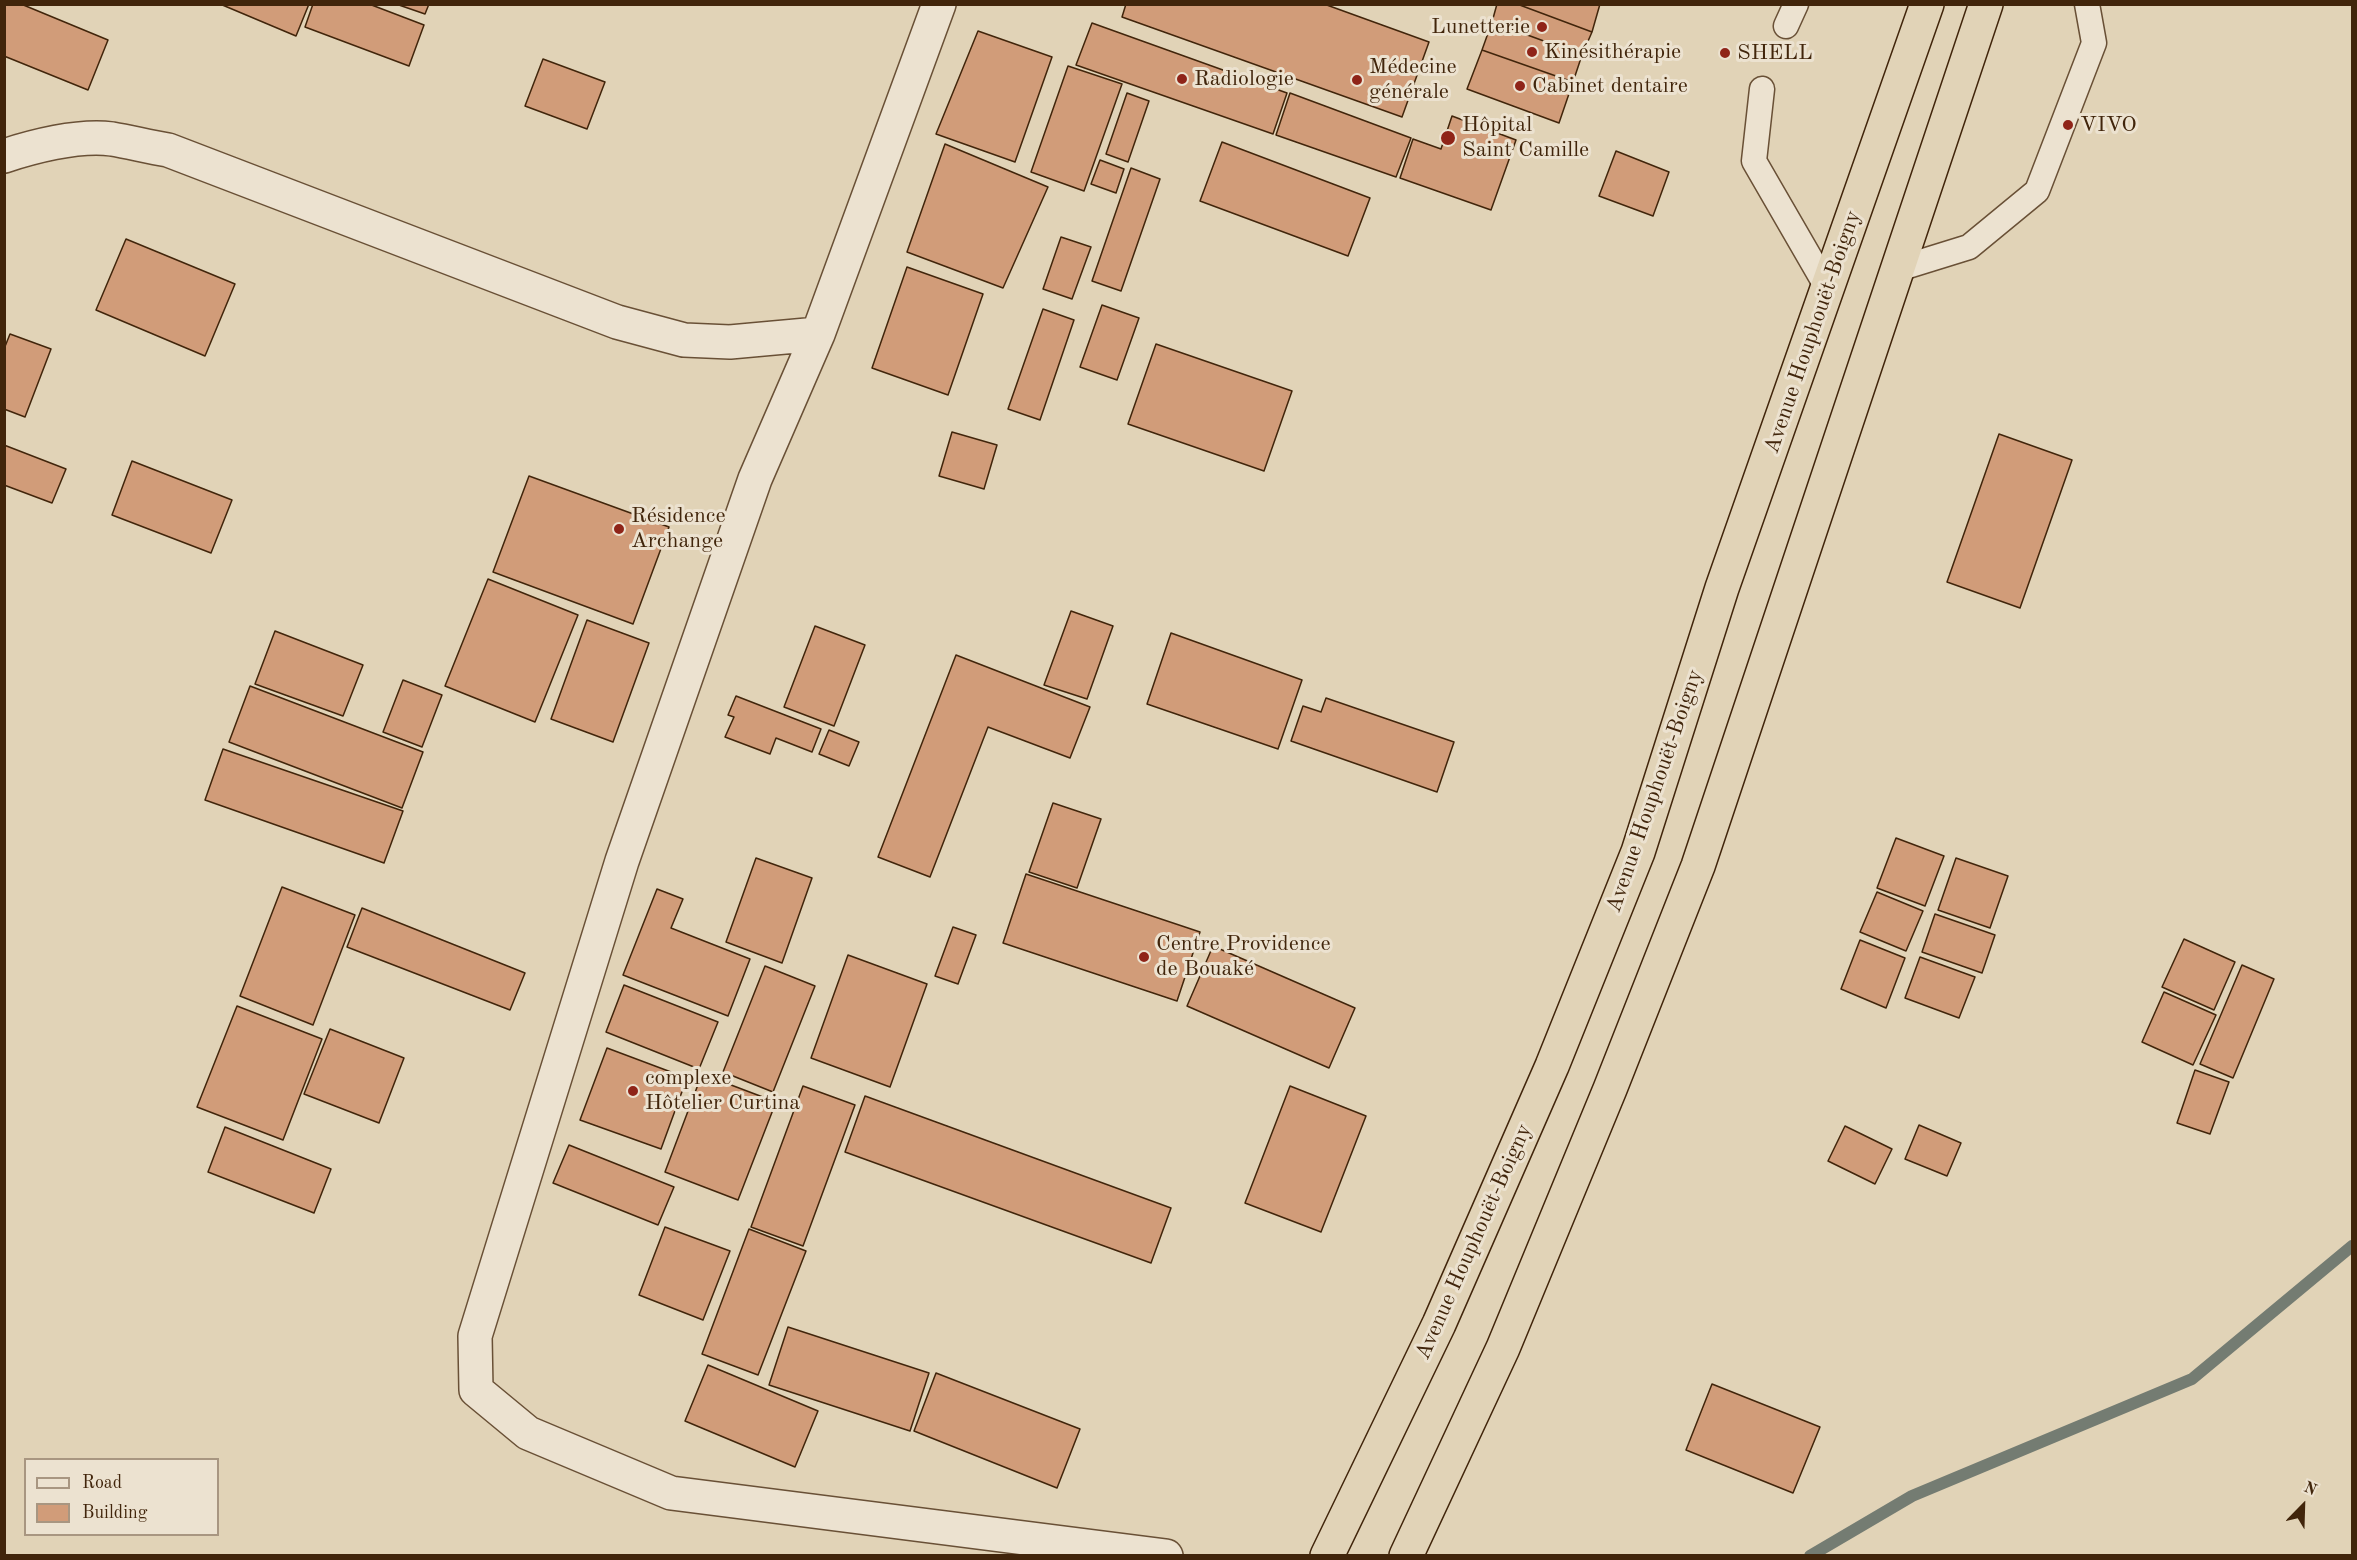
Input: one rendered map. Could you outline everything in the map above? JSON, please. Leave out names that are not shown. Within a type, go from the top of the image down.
[{"type":"highway","name":"Avenue Houphouët-Boigny","points":[[1327,1556],[1444,1314],[1552,1066],[1633,863],[1722,588],[1927,4]]},
{"type":"highway","points":[[1406,1556],[1507,1337],[1610,1089],[1698,866],[1986,4]]},
{"type":"street","points":[[939,4],[818,334],[755,479],[622,861],[475,1336],[476,1390],[528,1433],[671,1493],[1166,1556]]},
{"type":"street","points":[[4,156],[68,141],[110,139],[168,150],[617,322],[684,340],[730,342],[818,334]]},
{"type":"lane","points":[[1898,269],[1969,247],[2037,191],[2094,43],[2087,4]]},
{"type":"lane","points":[[1762,89],[1754,161],[1828,289]]},
{"type":"building","points":[[4,4],[21,4],[108,40],[88,90],[4,56]]},
{"type":"building","points":[[220,4],[309,4],[296,36]]},
{"type":"building","points":[[313,4],[369,4],[424,25],[409,66],[305,27]]},
{"type":"building","points":[[396,4],[429,4],[425,14]]},
{"type":"building","name":"Médecine générale","points":[[1126,4],[1324,4],[1429,42],[1402,117],[1122,17]]},
{"type":"building","name":"Lunetterie","points":[[1497,4],[1517,4],[1592,32],[1582,55],[1492,22]]},
{"type":"building","points":[[1517,4],[1600,4],[1592,32]]},
{"type":"building","name":"Kinésithérapie","points":[[1492,22],[1582,55],[1573,82],[1482,50]]},
{"type":"building","name":"Radiologie","points":[[1092,23],[1287,93],[1273,134],[1076,65]]},
{"type":"building","points":[[978,31],[1052,57],[1015,162],[936,134]]},
{"type":"building","name":"Cabinet dentaire","points":[[1482,50],[1573,82],[1559,123],[1467,89]]},
{"type":"building","points":[[543,59],[605,82],[587,129],[525,106]]},
{"type":"building","points":[[1068,66],[1122,84],[1084,191],[1031,172]]},
{"type":"building","points":[[1127,93],[1149,101],[1128,162],[1106,154]]},
{"type":"building","points":[[1290,93],[1411,138],[1396,177],[1276,135]]},
{"type":"building","points":[[1452,116],[1516,140],[1491,210],[1400,178],[1413,139],[1441,149]]},
{"type":"building","points":[[1222,142],[1370,198],[1348,256],[1200,201]]},
{"type":"building","points":[[945,144],[1048,187],[1003,288],[907,252]]},
{"type":"building","points":[[1616,151],[1669,172],[1653,216],[1599,196]]},
{"type":"building","points":[[1100,160],[1124,169],[1116,193],[1091,184]]},
{"type":"building","points":[[1131,168],[1160,179],[1121,291],[1092,281]]},
{"type":"building","points":[[1061,237],[1091,247],[1072,299],[1043,289]]},
{"type":"building","points":[[126,239],[235,284],[205,356],[96,310]]},
{"type":"building","points":[[907,267],[983,294],[948,395],[872,368]]},
{"type":"building","points":[[1102,305],[1139,318],[1117,380],[1080,367]]},
{"type":"building","points":[[1043,309],[1074,320],[1040,420],[1008,409]]},
{"type":"building","points":[[10,334],[51,349],[25,417],[4,409],[4,349]]},
{"type":"building","points":[[1156,344],[1292,391],[1264,471],[1128,424]]},
{"type":"building","points":[[952,432],[997,445],[984,489],[939,476]]},
{"type":"building","points":[[1999,434],[2072,460],[2020,608],[1947,582]]},
{"type":"building","points":[[4,445],[66,469],[52,503],[4,485]]},
{"type":"building","points":[[132,461],[232,500],[211,553],[112,515]]},
{"type":"building","points":[[529,476],[669,527],[633,624],[493,572]]},
{"type":"building","points":[[488,579],[578,615],[535,722],[445,686]]},
{"type":"building","points":[[1071,611],[1113,626],[1087,699],[1044,685]]},
{"type":"building","points":[[587,620],[649,643],[613,742],[551,719]]},
{"type":"building","points":[[815,626],[865,645],[834,726],[784,707]]},
{"type":"building","points":[[275,631],[363,665],[343,716],[255,684]]},
{"type":"building","points":[[1171,633],[1302,680],[1278,749],[1147,704]]},
{"type":"building","points":[[956,655],[1090,707],[1070,758],[988,727],[930,877],[878,857]]},
{"type":"building","points":[[403,680],[442,695],[422,747],[383,732]]},
{"type":"building","points":[[250,686],[423,752],[402,808],[229,742]]},
{"type":"building","points":[[736,696],[821,729],[812,752],[776,738],[770,754],[725,737],[734,717],[728,715]]},
{"type":"building","points":[[1326,698],[1454,742],[1437,792],[1291,741],[1303,706],[1321,712]]},
{"type":"building","points":[[829,730],[859,742],[849,766],[819,754]]},
{"type":"building","points":[[223,749],[403,811],[384,863],[205,800]]},
{"type":"building","points":[[1053,803],[1101,819],[1077,888],[1029,872]]},
{"type":"building","points":[[1896,838],[1944,856],[1925,906],[1877,888]]},
{"type":"building","points":[[756,858],[812,878],[782,963],[726,942]]},
{"type":"building","points":[[1956,858],[2008,876],[1990,928],[1938,910]]},
{"type":"building","points":[[1026,874],[1200,932],[1177,1001],[1003,943]]},
{"type":"building","points":[[282,887],[355,915],[313,1025],[240,996]]},
{"type":"building","points":[[657,889],[683,899],[671,928],[750,959],[728,1016],[623,975]]},
{"type":"building","points":[[1877,892],[1923,911],[1906,951],[1860,932]]},
{"type":"building","points":[[362,908],[525,973],[510,1010],[347,947]]},
{"type":"building","points":[[1935,914],[1995,935],[1982,973],[1922,952]]},
{"type":"building","points":[[953,927],[976,935],[958,984],[935,976]]},
{"type":"building","points":[[2184,939],[2235,962],[2214,1010],[2162,987]]},
{"type":"building","points":[[1860,940],[1905,958],[1886,1008],[1841,989]]},
{"type":"building","points":[[1213,946],[1355,1008],[1329,1068],[1187,1006]]},
{"type":"building","points":[[848,955],[927,984],[890,1087],[811,1058]]},
{"type":"building","points":[[1920,957],[1975,977],[1959,1018],[1905,998]]},
{"type":"building","points":[[2242,965],[2274,979],[2233,1078],[2200,1064]]},
{"type":"building","points":[[765,966],[815,986],[773,1092],[723,1072]]},
{"type":"building","points":[[624,985],[718,1022],[699,1069],[606,1032]]},
{"type":"building","points":[[2164,992],[2216,1015],[2193,1065],[2142,1042]]},
{"type":"building","points":[[237,1006],[322,1039],[283,1140],[197,1107]]},
{"type":"building","points":[[330,1029],[404,1058],[379,1123],[304,1094]]},
{"type":"building","points":[[607,1048],[687,1078],[661,1149],[580,1120]]},
{"type":"building","points":[[2195,1070],[2229,1082],[2210,1134],[2177,1123]]},
{"type":"building","points":[[702,1074],[776,1102],[738,1200],[665,1172]]},
{"type":"building","points":[[803,1086],[855,1105],[803,1246],[751,1227]]},
{"type":"building","points":[[1290,1086],[1366,1116],[1321,1232],[1245,1203]]},
{"type":"building","points":[[865,1096],[1171,1208],[1151,1263],[845,1152]]},
{"type":"building","points":[[1919,1125],[1961,1143],[1947,1176],[1905,1159]]},
{"type":"building","points":[[1845,1126],[1892,1149],[1875,1184],[1828,1161]]},
{"type":"building","points":[[225,1127],[331,1169],[314,1213],[208,1172]]},
{"type":"building","points":[[569,1145],[674,1187],[658,1225],[553,1183]]},
{"type":"building","points":[[665,1227],[730,1251],[703,1320],[639,1295]]},
{"type":"building","points":[[749,1229],[806,1251],[758,1375],[702,1354]]},
{"type":"building","points":[[788,1327],[929,1373],[910,1431],[769,1385]]},
{"type":"building","points":[[708,1365],[818,1411],[795,1467],[685,1421]]},
{"type":"building","points":[[936,1373],[1080,1429],[1057,1488],[914,1431]]},
{"type":"building","points":[[1712,1384],[1820,1427],[1793,1493],[1686,1450]]},
{"type":"waterway","points":[[1810,1556],[1912,1496],[2192,1379],[2352,1246]]},
{"type":"place","name":"Lunetterie","points":[[1542,27]]},
{"type":"place","name":"Kinésithérapie","points":[[1532,52]]},
{"type":"place","name":"SHELL","points":[[1725,53]]},
{"type":"place","name":"Radiologie","points":[[1182,79]]},
{"type":"place","name":"Médecine générale","points":[[1357,80]]},
{"type":"place","name":"Cabinet dentaire","points":[[1520,86]]},
{"type":"place","name":"VIVO","points":[[2068,125]]},
{"type":"place","name":"Hôpital Saint Camille","points":[[1448,138]]},
{"type":"place","name":"Résidence Archange","points":[[619,529]]},
{"type":"place","name":"Centre Providence de Bouaké","points":[[1144,957]]},
{"type":"place","name":"complexe Hôtelier Curtina","points":[[633,1091]]}]
